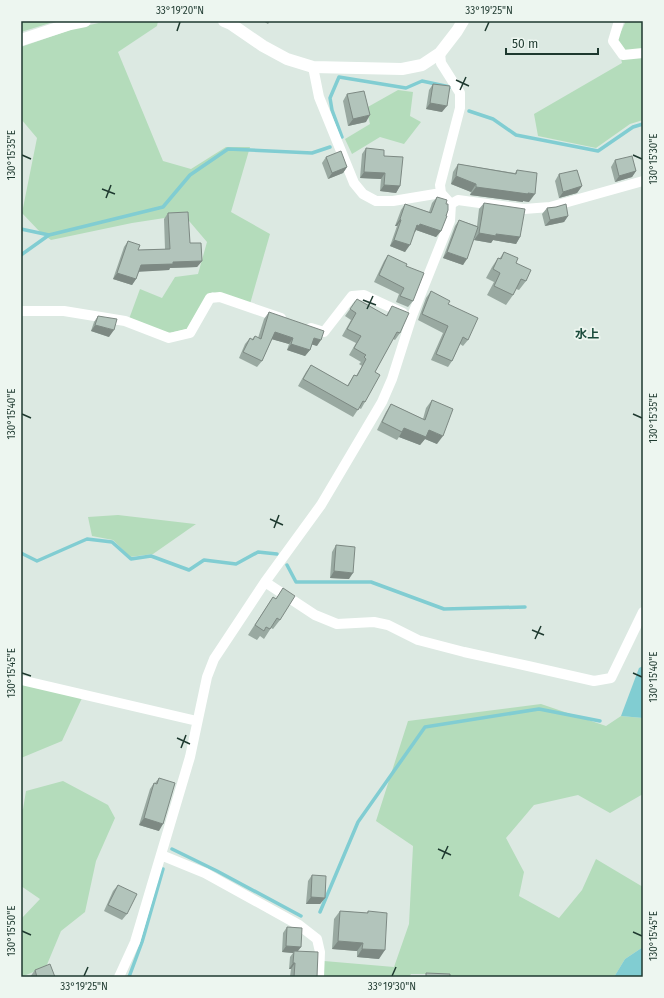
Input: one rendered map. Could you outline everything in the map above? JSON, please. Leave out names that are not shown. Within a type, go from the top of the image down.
[{"type":"street","points":[[21,40],[68,23],[85,21]]},
{"type":"street","points":[[224,21],[263,46],[287,59],[313,67],[402,69],[422,65],[440,53],[463,21]]},
{"type":"street","points":[[619,21],[613,41],[623,55],[643,53]]},
{"type":"street","points":[[119,977],[135,942],[161,855],[190,756],[207,677],[214,659],[265,582],[320,505],[382,402],[392,379],[412,316],[450,221],[450,204],[441,193],[440,185],[460,108],[460,93],[441,63],[440,53]]},
{"type":"street","points":[[313,67],[319,96],[354,183],[363,194],[376,201],[393,201],[441,193]]},
{"type":"street","points":[[450,204],[458,200],[524,209],[550,207],[643,181]]},
{"type":"street","points":[[21,311],[64,311],[125,321],[169,338],[190,333],[210,298],[220,297],[324,332],[352,296],[364,295],[412,316]]},
{"type":"street","points":[[265,582],[315,615],[337,624],[374,622],[388,625],[418,640],[464,652],[594,681],[611,678],[643,612]]},
{"type":"street","points":[[21,680],[197,721]]},
{"type":"street","points":[[161,855],[205,873],[299,925],[317,939],[320,952],[319,977]]},
{"type":"green space","points":[[21,21],[50,21],[50,23],[21,32]]},
{"type":"green space","points":[[107,21],[158,21],[157,26],[118,52],[163,161],[191,169],[226,147],[250,147],[231,212],[270,234],[250,304],[212,292],[199,308],[187,329],[169,333],[129,319],[140,289],[162,298],[175,277],[198,274],[207,242],[184,215],[132,223],[51,240],[40,232],[22,213],[37,138],[21,119],[21,47],[73,29]]},
{"type":"green space","points":[[626,21],[643,21],[643,120],[630,124],[596,148],[538,136],[534,114],[622,63],[617,40]]},
{"type":"green space","points":[[398,90],[413,92],[410,116],[421,122],[404,144],[380,137],[352,154],[345,139],[370,124],[366,108]]},
{"type":"green space","points":[[118,515],[196,524],[153,554],[130,557],[113,540],[92,536],[88,517]]},
{"type":"green space","points":[[21,684],[82,698],[62,741],[21,758]]},
{"type":"green space","points":[[541,704],[606,726],[621,716],[643,718],[643,794],[610,813],[578,795],[534,805],[506,838],[524,872],[519,896],[559,918],[582,890],[596,859],[643,887],[643,947],[625,959],[614,977],[447,977],[445,974],[411,974],[409,977],[323,977],[324,961],[394,967],[409,924],[413,846],[376,821],[408,721]]},
{"type":"green space","points":[[63,781],[108,805],[115,818],[96,861],[85,912],[61,931],[46,967],[21,977],[21,919],[40,899],[21,886],[21,810],[23,809],[26,791]]},
{"type":"water","points":[[643,666],[643,718],[621,716],[639,668]]},
{"type":"water","points":[[643,947],[643,977],[614,977],[625,959]]},
{"type":"building","points":[[433,84],[450,86],[447,106],[430,103]]},
{"type":"building","points":[[364,91],[370,115],[353,119],[347,94]]},
{"type":"building","points":[[366,148],[384,150],[384,156],[403,157],[400,186],[384,185],[385,173],[364,172]]},
{"type":"building","points":[[341,151],[347,167],[332,173],[326,157]]},
{"type":"building","points":[[632,156],[636,171],[619,176],[615,160]]},
{"type":"building","points":[[458,164],[516,174],[517,170],[537,173],[535,194],[476,187],[476,184],[456,176]]},
{"type":"building","points":[[577,170],[582,186],[563,192],[559,174]]},
{"type":"building","points":[[437,197],[447,200],[446,204],[448,204],[447,216],[441,231],[420,224],[419,226],[417,225],[410,245],[394,240],[405,204],[431,213]]},
{"type":"building","points":[[484,203],[525,209],[520,237],[496,234],[496,236],[479,233]]},
{"type":"building","points":[[566,204],[568,216],[550,220],[547,208]]},
{"type":"building","points":[[188,212],[190,243],[201,243],[202,261],[141,265],[136,279],[117,273],[128,241],[140,245],[138,250],[170,249],[168,213]]},
{"type":"building","points":[[459,220],[478,227],[467,259],[447,252]]},
{"type":"building","points":[[504,252],[518,258],[516,263],[531,270],[526,281],[521,279],[513,295],[494,286],[500,273],[493,269],[498,258],[501,259]]},
{"type":"building","points":[[388,255],[407,264],[406,266],[424,273],[413,301],[400,296],[404,288],[379,275]]},
{"type":"building","points":[[431,291],[450,301],[448,304],[478,318],[468,340],[463,337],[452,361],[436,354],[448,326],[422,314]]},
{"type":"building","points":[[357,299],[387,316],[392,306],[409,313],[400,333],[397,332],[375,372],[380,375],[365,402],[363,401],[358,410],[303,379],[311,365],[348,386],[354,375],[357,376],[366,359],[364,357],[366,355],[354,348],[361,336],[347,329],[356,313],[350,309]]},
{"type":"building","points":[[269,312],[324,331],[321,340],[314,338],[310,350],[291,344],[293,338],[275,332],[262,361],[243,352],[250,338],[253,340],[255,336],[261,339]]},
{"type":"building","points":[[98,316],[117,319],[114,330],[95,325]]},
{"type":"building","points":[[432,400],[453,409],[443,436],[429,430],[426,437],[404,428],[402,432],[382,422],[391,404],[425,420]]},
{"type":"building","points":[[336,545],[355,547],[353,573],[334,571]]},
{"type":"building","points":[[283,588],[295,596],[280,620],[277,618],[270,629],[266,627],[264,631],[255,625],[273,597],[276,599]]},
{"type":"building","points":[[159,778],[175,783],[163,824],[144,818],[154,783],[157,784]]},
{"type":"building","points":[[312,875],[326,876],[325,898],[311,897]]},
{"type":"building","points":[[118,885],[137,894],[127,914],[108,905]]},
{"type":"building","points":[[340,911],[387,913],[385,950],[362,949],[363,943],[338,941]]},
{"type":"building","points":[[287,927],[302,928],[301,947],[286,946]]},
{"type":"building","points":[[294,951],[318,952],[317,977],[294,977]]},
{"type":"building","points":[[50,964],[55,977],[37,977],[35,970]]},
{"type":"building","points":[[426,973],[450,974],[450,977],[426,977]]},
{"type":"waterway","points":[[342,137],[332,110],[330,98],[339,77],[406,88],[422,81],[450,87]]},
{"type":"waterway","points":[[469,111],[493,119],[516,135],[598,151],[633,127],[643,124]]},
{"type":"waterway","points":[[21,229],[49,235],[163,207],[190,175],[228,149],[312,153],[330,147]]},
{"type":"waterway","points":[[21,255],[49,235]]},
{"type":"waterway","points":[[21,553],[37,561],[87,539],[112,542],[131,559],[151,556],[189,570],[204,560],[236,564],[258,552],[277,554]]},
{"type":"waterway","points":[[287,565],[296,582],[371,582],[444,609],[525,607]]},
{"type":"waterway","points":[[320,912],[358,822],[425,727],[539,709],[600,721]]},
{"type":"waterway","points":[[172,849],[217,871],[301,916]]},
{"type":"waterway","points":[[129,977],[142,942],[163,869]]},
{"type":"district","name":"水上","points":[[587,334]]}]
